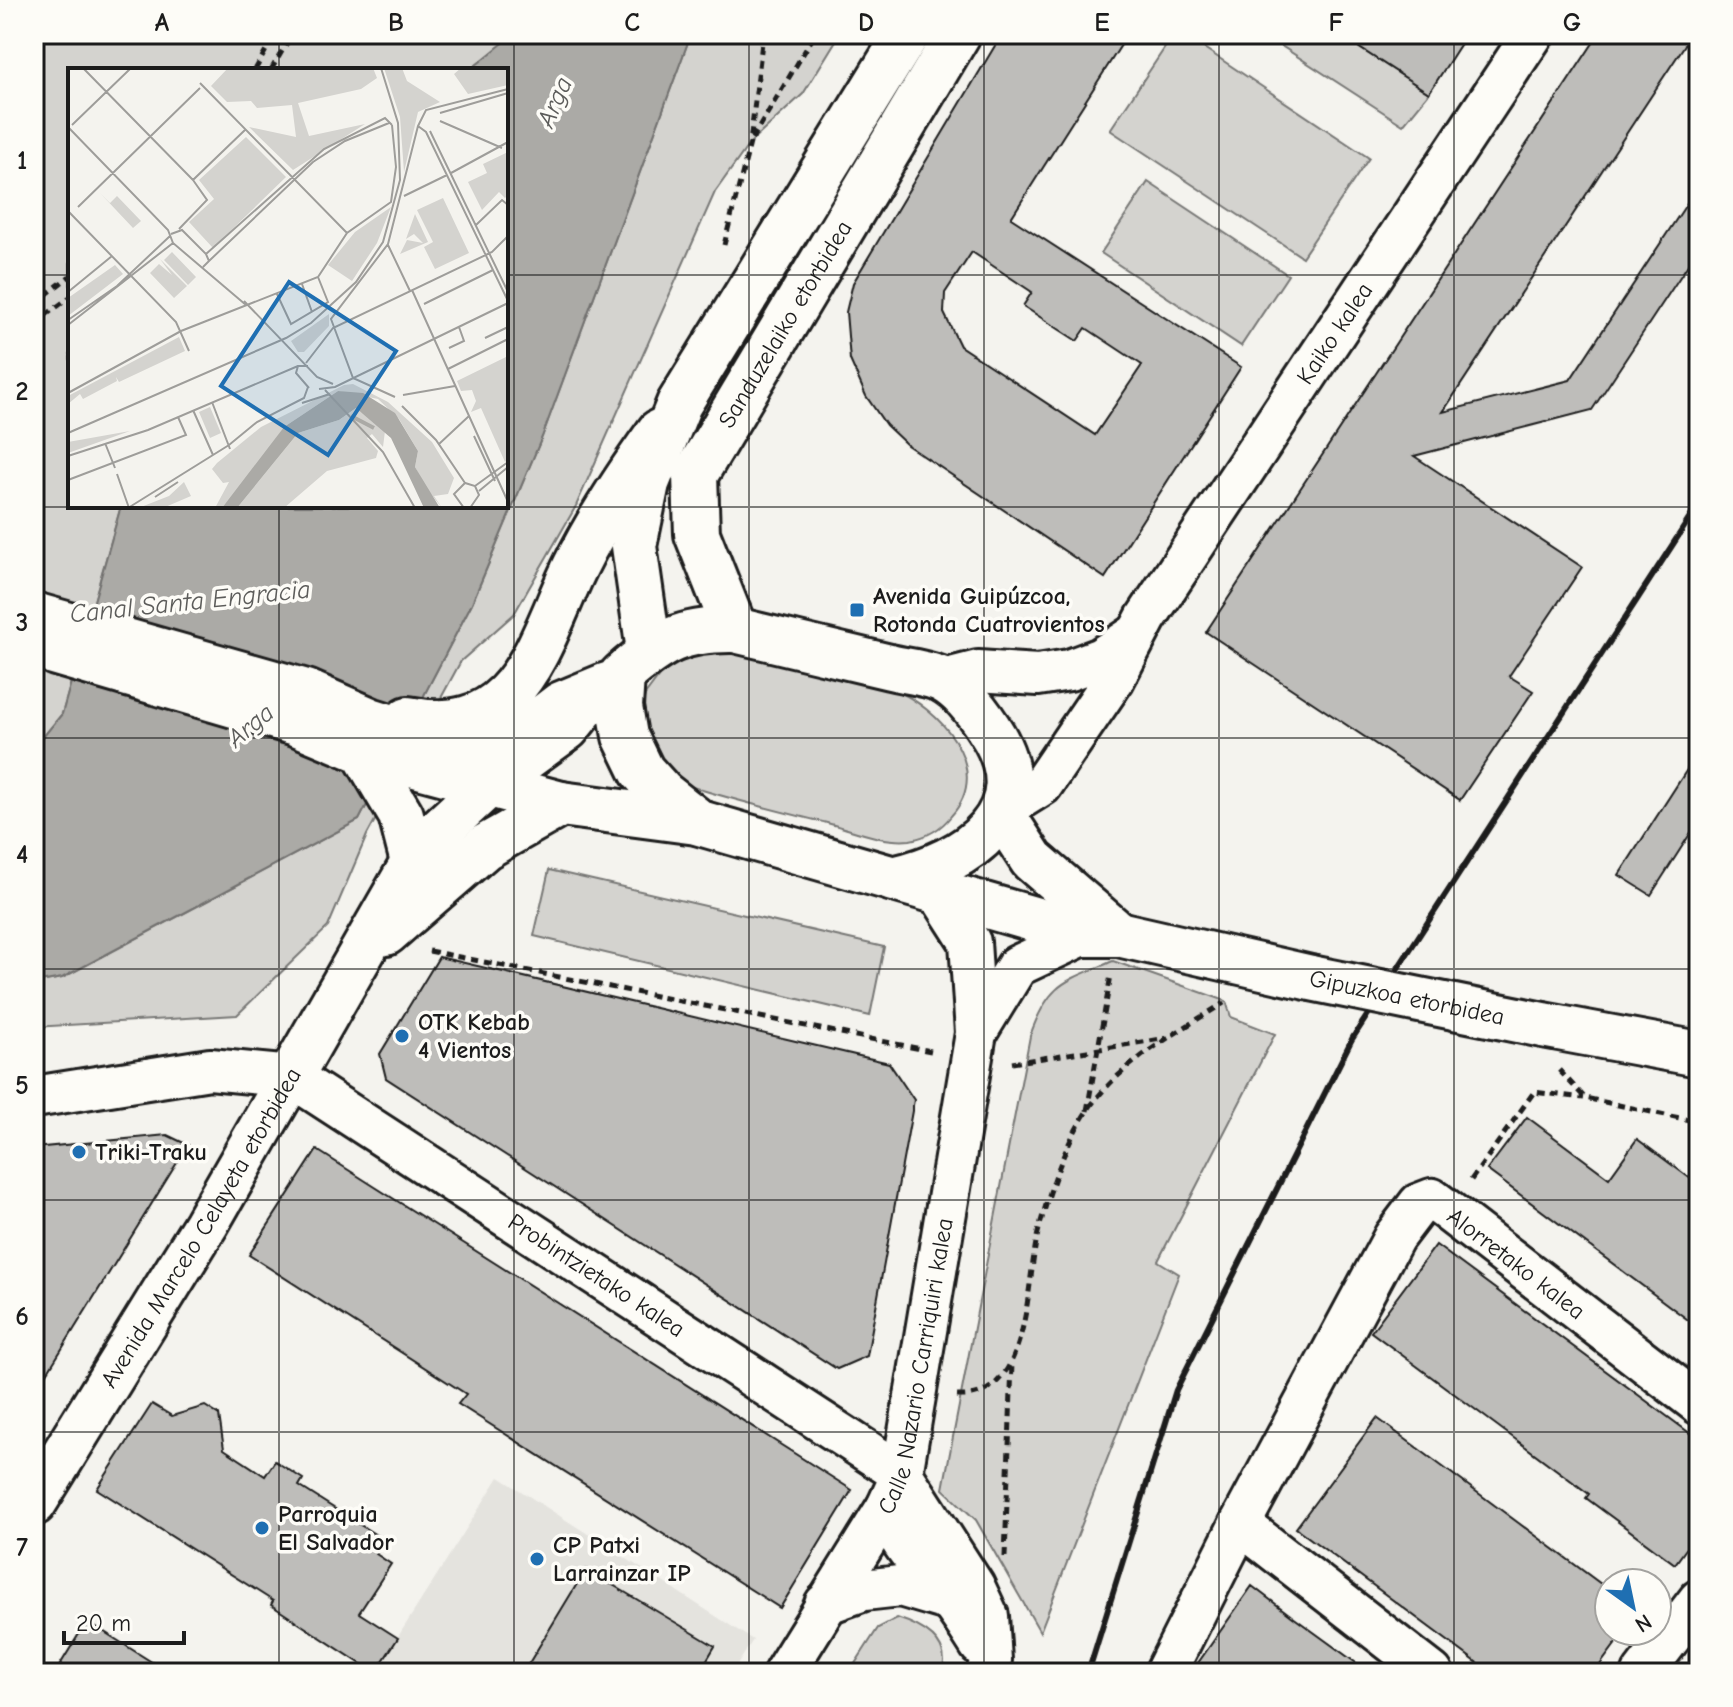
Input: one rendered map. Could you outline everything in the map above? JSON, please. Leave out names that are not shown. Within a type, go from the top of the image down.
[{"type":"main road","name":"Sanduzelaiko etorbidea","points":[[366,736],[394,716],[428,723],[456,720],[481,711],[508,695],[533,666],[582,556],[627,477],[679,404],[907,34]]},
{"type":"main road","name":"Sanduzelaiko etorbidea","points":[[735,630],[697,534],[695,475],[958,34]]},
{"type":"main road","name":"Sanduzelaiko etorbidea","points":[[679,404],[647,483],[634,546],[620,707],[625,736],[642,771],[662,793],[700,823]]},
{"type":"main road","points":[[34,615],[306,692],[366,736],[401,815],[413,862]]},
{"type":"main road","points":[[464,770],[567,728],[623,672],[677,635],[704,629],[735,630],[943,680],[975,708],[995,739],[1006,767],[1008,790],[1004,811],[982,838],[955,858],[927,872],[893,879]]},
{"type":"main road","points":[[34,647],[296,723],[366,736],[561,804],[700,823]]},
{"type":"main road","name":"Avenida Marcelo Celayeta etorbidea","points":[[34,1503],[201,1234],[366,950],[464,770]]},
{"type":"main road","name":"Avenida Marcelo Celayeta etorbidea","points":[[366,950],[485,847],[561,804]]},
{"type":"main road","name":"Gipuzkoa etorbidea","points":[[1004,811],[1032,860],[1105,943]]},
{"type":"main road","name":"Gipuzkoa etorbidea","points":[[700,823],[1105,943],[1311,978],[1548,1043],[1699,1054]]},
{"type":"street","name":"Kaiko kalea","points":[[1004,811],[1042,785],[1114,679],[1137,634],[1533,34]]},
{"type":"street","name":"Kaiko kalea","points":[[943,680],[978,671],[1038,675],[1069,670],[1101,658],[1137,634]]},
{"type":"street","name":"Calle Nazario Carriquiri kalea","points":[[784,1673],[895,1491],[976,1033],[970,942],[938,892]]},
{"type":"street","name":"Calle Nazario Carriquiri kalea","points":[[976,1033],[1017,966],[1105,943]]},
{"type":"street","points":[[34,1097],[210,1069],[292,1077]]},
{"type":"street","name":"Probintzietako kalea","points":[[292,1077],[895,1491]]},
{"type":"street","name":"Alorretako kalea","points":[[1240,1524],[1394,1237],[1419,1204],[1432,1199],[1699,1404]]},
{"type":"street","points":[[895,1491],[891,1525],[911,1555],[951,1601],[989,1666]]},
{"type":"street","points":[[895,1491],[974,1586],[988,1616],[989,1666]]},
{"type":"street","points":[[1165,1673],[1240,1524],[1432,1673]]},
{"type":"street","points":[[825,1604],[864,1590],[900,1586],[951,1601]]},
{"type":"street","points":[[1643,1673],[1699,1600]]},
{"type":"path","points":[[256,68],[275,34]]},
{"type":"path","points":[[272,68],[292,34]]},
{"type":"path","points":[[723,249],[750,143],[763,34]]},
{"type":"path","points":[[750,143],[815,34]]},
{"type":"path","points":[[34,304],[68,278]]},
{"type":"path","points":[[34,324],[68,298]]},
{"type":"path","points":[[948,1395],[970,1396],[989,1390],[1012,1362],[1020,1343],[1038,1232],[1050,1191],[1087,1112],[1098,1048],[1105,943]]},
{"type":"path","points":[[423,950],[931,1051]]},
{"type":"path","points":[[1087,1112],[1123,1072],[1169,1038],[1234,997]]},
{"type":"path","points":[[1012,1063],[1169,1038]]},
{"type":"path","points":[[1548,1043],[1585,1098]]},
{"type":"path","points":[[1448,1211],[1534,1092],[1585,1098],[1699,1122]]},
{"type":"path","points":[[1005,1572],[1012,1362]]},
{"type":"shaded area","points":[[34,34],[510,34],[509,39],[473,68],[68,68],[68,508],[120,508],[62,714],[34,748]]},
{"type":"shaded area","points":[[691,34],[840,34],[803,94],[750,143],[715,192],[576,506],[514,614],[461,661],[367,835],[328,927],[237,1015],[34,1027],[34,983],[62,978],[359,820],[472,603],[542,437]]},
{"type":"shaded area","points":[[1174,34],[1183,34],[1369,158],[1302,257],[1110,130]]},
{"type":"shaded area","points":[[1263,34],[1338,34],[1429,93],[1403,125]]},
{"type":"shaded area","points":[[1148,182],[1288,275],[1241,346],[1101,253]]},
{"type":"shaded area","points":[[728,650],[893,689],[927,710],[943,725],[964,759],[967,778],[963,797],[951,816],[938,829],[922,837],[889,840],[680,783],[655,760],[640,713],[645,695],[669,663],[685,653]]},
{"type":"shaded area","points":[[549,870],[884,947],[870,1016],[534,936]]},
{"type":"shaded area","points":[[1113,961],[1226,1001],[1231,1017],[1275,1034],[1158,1261],[1179,1274],[1040,1632],[976,1520],[943,1489],[1030,1036],[1044,1004],[1060,986]]},
{"type":"shaded area","name":"CP Patxi Larrainzar IP","points":[[499,1477],[753,1640],[732,1673],[375,1673]]},
{"type":"shaded area","points":[[897,1618],[933,1636],[943,1652],[942,1673],[849,1673],[878,1628]]},
{"type":"water","points":[[510,34],[691,34],[542,437],[472,603],[359,820],[62,978],[34,983],[34,748],[62,714],[120,508],[508,508],[508,68],[472,68]]},
{"type":"building","points":[[1002,34],[1128,34],[1011,218],[1241,367],[1105,578],[907,445],[886,425],[866,396],[850,360],[846,312],[853,283]],"holes":[[[972,252],[1032,292],[1023,306],[1077,341],[1086,328],[1142,365],[1095,435],[960,346],[944,313],[945,293]]]},
{"type":"building","points":[[1338,34],[1467,34],[1429,93]]},
{"type":"building","points":[[1599,34],[1692,34],[1443,412],[1570,380],[1699,185],[1699,248],[1592,410],[1414,456],[1582,567],[1509,676],[1533,691],[1460,800],[1206,632]]},
{"type":"building","points":[[1699,751],[1699,820],[1651,895],[1619,875]]},
{"type":"building","points":[[439,957],[889,1063],[914,1100],[867,1356],[837,1369],[386,1078],[380,1054]]},
{"type":"building","points":[[1527,1117],[1609,1178],[1637,1139],[1699,1185],[1699,1328],[1487,1170]]},
{"type":"building","points":[[167,1135],[188,1145],[34,1394],[34,1148]]},
{"type":"building","points":[[317,1150],[852,1490],[780,1608],[458,1404],[466,1394],[249,1255]]},
{"type":"building","points":[[1436,1245],[1699,1440],[1699,1531],[1675,1564],[1586,1498],[1589,1494],[1371,1332]]},
{"type":"building","name":"Parroquia El Salvador","points":[[152,1404],[172,1416],[205,1406],[219,1415],[224,1449],[265,1476],[275,1461],[303,1479],[299,1486],[384,1540],[376,1554],[391,1564],[359,1613],[398,1638],[375,1673],[271,1605],[273,1601],[97,1489]]},
{"type":"building","points":[[1377,1418],[1593,1578],[1593,1647],[1613,1647],[1594,1673],[1491,1673],[1296,1528]]},
{"type":"building","points":[[586,1569],[715,1646],[699,1673],[523,1673]]},
{"type":"building","points":[[1252,1586],[1293,1617],[1370,1673],[1191,1673]]},
{"type":"building","points":[[87,1621],[169,1673],[55,1673]]},
{"type":"railway","points":[[1088,1673],[1176,1390],[1352,1039],[1699,504]]},
{"type":"place","name":"Avenida Guipúzcoa, Rotonda Cuatrovientos","points":[[857,610]]},
{"type":"place","name":"OTK Kebab 4 Vientos","points":[[402,1036]]},
{"type":"place","name":"Triki-Traku","points":[[79,1152]]},
{"type":"place","name":"Parroquia El Salvador","points":[[262,1528]]},
{"type":"place","name":"CP Patxi Larrainzar IP","points":[[537,1559]]},
{"type":"water label","name":"Arga","points":[[554,102]]},
{"type":"water label","name":"Canal Santa Engracia","points":[[190,601]]},
{"type":"water label","name":"Arga","points":[[250,725]]}]
